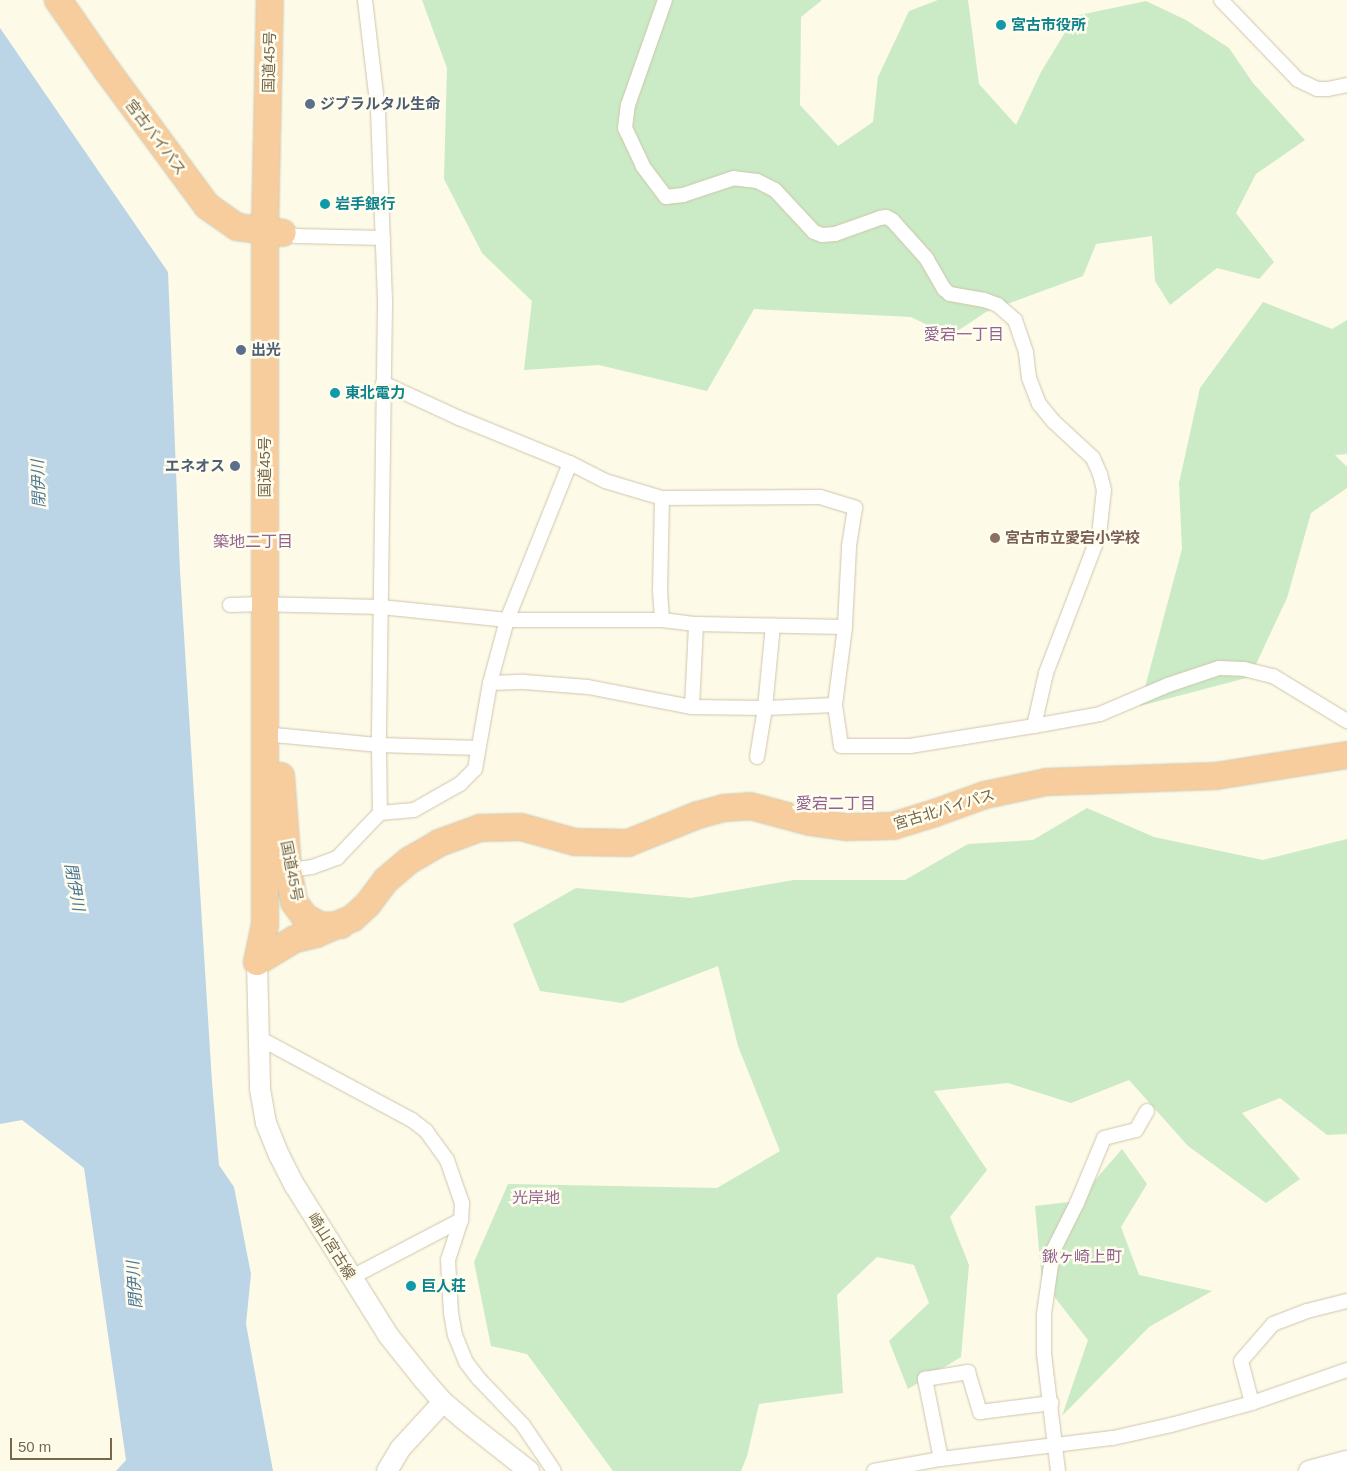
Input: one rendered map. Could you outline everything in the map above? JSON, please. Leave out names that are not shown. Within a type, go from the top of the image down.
[{"type":"highway","name":"宮古バイパス","points":[[58,0],[106,69],[207,206],[237,227],[274,232]]},
{"type":"highway","name":"国道45号","points":[[270,0],[274,232],[272,734],[282,919]]},
{"type":"highway","name":"国道45号","points":[[274,232],[286,0]]},
{"type":"highway","name":"国道45号","points":[[272,734],[288,870],[294,902],[282,919]]},
{"type":"highway","name":"宮古北バイパス","points":[[282,919],[342,925],[358,914],[386,880],[410,860],[439,843],[480,828],[521,827],[575,842],[628,843],[698,814],[724,808],[750,806],[810,822],[847,827],[892,826],[985,795],[1046,782],[1216,776],[1347,755]]},
{"type":"highway","points":[[257,962],[282,919],[282,812]]},
{"type":"highway","points":[[257,962],[296,939],[282,919]]},
{"type":"main road","name":"崎山宮古線","points":[[257,962],[260,1089],[266,1123],[295,1186],[388,1335],[443,1402],[529,1471]]},
{"type":"main road","points":[[388,1471],[400,1449],[443,1402]]},
{"type":"main road","points":[[1309,1471],[1347,1461]]},
{"type":"street","points":[[365,0],[378,110],[385,303],[379,745],[380,813]]},
{"type":"street","points":[[665,0],[628,106],[625,128],[643,166],[666,197],[683,195],[734,178],[757,182],[775,190],[814,232],[822,235],[835,234],[880,218],[886,217],[892,220],[927,259],[944,288],[950,294],[984,300],[998,305],[1015,320],[1026,352],[1029,378],[1039,404],[1053,421],[1093,458],[1104,490],[1099,535],[1046,673],[1034,726]]},
{"type":"street","points":[[1221,0],[1298,80],[1316,89],[1328,89],[1347,85]]},
{"type":"street","points":[[274,232],[296,236],[383,238]]},
{"type":"street","points":[[383,383],[459,418],[570,463],[605,481],[662,498],[820,497],[855,508],[849,548],[845,627],[835,705],[840,746],[910,746],[1100,714],[1168,685],[1219,668],[1244,669],[1273,676],[1347,721]]},
{"type":"street","points":[[288,870],[312,867],[337,858],[380,813],[414,810],[460,784],[475,769],[490,683],[507,620],[570,463]]},
{"type":"street","points":[[662,498],[660,591],[662,620]]},
{"type":"street","points":[[230,605],[274,604],[381,607],[507,620],[662,620],[696,624],[845,627]]},
{"type":"street","points":[[692,707],[696,624]]},
{"type":"street","points":[[757,757],[773,625]]},
{"type":"street","points":[[490,683],[524,682],[588,687],[692,707],[764,708],[835,705]]},
{"type":"street","points":[[272,734],[379,745],[478,748]]},
{"type":"street","points":[[259,1038],[412,1120],[426,1131],[447,1160],[462,1203],[461,1220],[448,1260],[451,1313],[455,1335],[466,1362],[479,1379],[523,1425],[554,1471]]},
{"type":"street","points":[[1058,1471],[1044,1354],[1044,1314],[1053,1251],[1077,1203],[1104,1138],[1136,1130],[1147,1111]]},
{"type":"street","points":[[352,1277],[461,1220]]},
{"type":"street","points":[[1252,1404],[1241,1361],[1274,1324],[1307,1311],[1347,1301]]},
{"type":"street","points":[[874,1471],[941,1459],[1055,1446],[1142,1432],[1252,1404],[1347,1370]]},
{"type":"street","points":[[941,1459],[925,1379],[968,1372],[980,1412],[1050,1403]]},
{"type":"green space","points":[[422,0],[822,0],[801,17],[800,105],[838,146],[873,122],[878,77],[909,11],[938,0],[968,0],[979,84],[1016,125],[1041,72],[1075,16],[1146,1],[1186,20],[1229,48],[1253,83],[1305,140],[1256,174],[1236,213],[1274,262],[1259,279],[1217,268],[1170,305],[1155,281],[1152,236],[1096,244],[1083,276],[986,312],[950,336],[911,317],[754,309],[707,391],[599,365],[524,370],[532,301],[482,253],[444,179],[447,68]]},
{"type":"green space","points":[[1263,302],[1332,329],[1347,320],[1347,454],[1335,455],[1347,467],[1347,488],[1311,513],[1287,598],[1250,677],[1140,706],[1182,549],[1179,483],[1200,388]]},
{"type":"green space","points":[[1087,808],[1154,837],[1263,860],[1347,839],[1347,1134],[1327,1135],[1280,1098],[1242,1113],[1300,1179],[1266,1203],[1188,1146],[1129,1080],[1071,1103],[1008,1083],[934,1091],[987,1170],[950,1217],[969,1265],[961,1357],[908,1389],[889,1341],[929,1303],[914,1265],[877,1257],[837,1295],[843,1393],[759,1404],[747,1456],[741,1471],[613,1471],[527,1354],[491,1346],[474,1262],[508,1184],[717,1188],[780,1151],[738,1046],[718,966],[622,1003],[540,991],[513,924],[576,888],[691,898],[794,880],[905,880],[968,844],[1033,840]]},
{"type":"green space","points":[[1122,1149],[1147,1184],[1121,1227],[1139,1275],[1212,1291],[1149,1327],[1062,1416],[1088,1340],[1042,1281],[1035,1206],[1077,1201]]},
{"type":"water","name":"閉伊川","points":[[0,28],[168,272],[180,571],[212,1082],[219,1165],[234,1187],[251,1274],[246,1324],[273,1471],[116,1471],[126,1460],[84,1168],[22,1120],[0,1124]]},
{"type":"place","name":"宮古市役所","points":[[1001,25]]},
{"type":"place","name":"ジブラルタル生命","points":[[310,104]]},
{"type":"place","name":"岩手銀行","points":[[325,204]]},
{"type":"place","name":"出光","points":[[241,350]]},
{"type":"place","name":"東北電力","points":[[335,393]]},
{"type":"place","name":"エネオス","points":[[235,466]]},
{"type":"place","name":"宮古市立愛宕小学校","points":[[995,538]]},
{"type":"place","name":"巨人荘","points":[[411,1286]]},
{"type":"district","name":"愛宕一丁目","points":[[964,335]]},
{"type":"district","name":"築地二丁目","points":[[253,542]]},
{"type":"district","name":"愛宕二丁目","points":[[836,804]]},
{"type":"district","name":"光岸地","points":[[536,1198]]},
{"type":"district","name":"鍬ヶ崎上町","points":[[1082,1257]]}]
